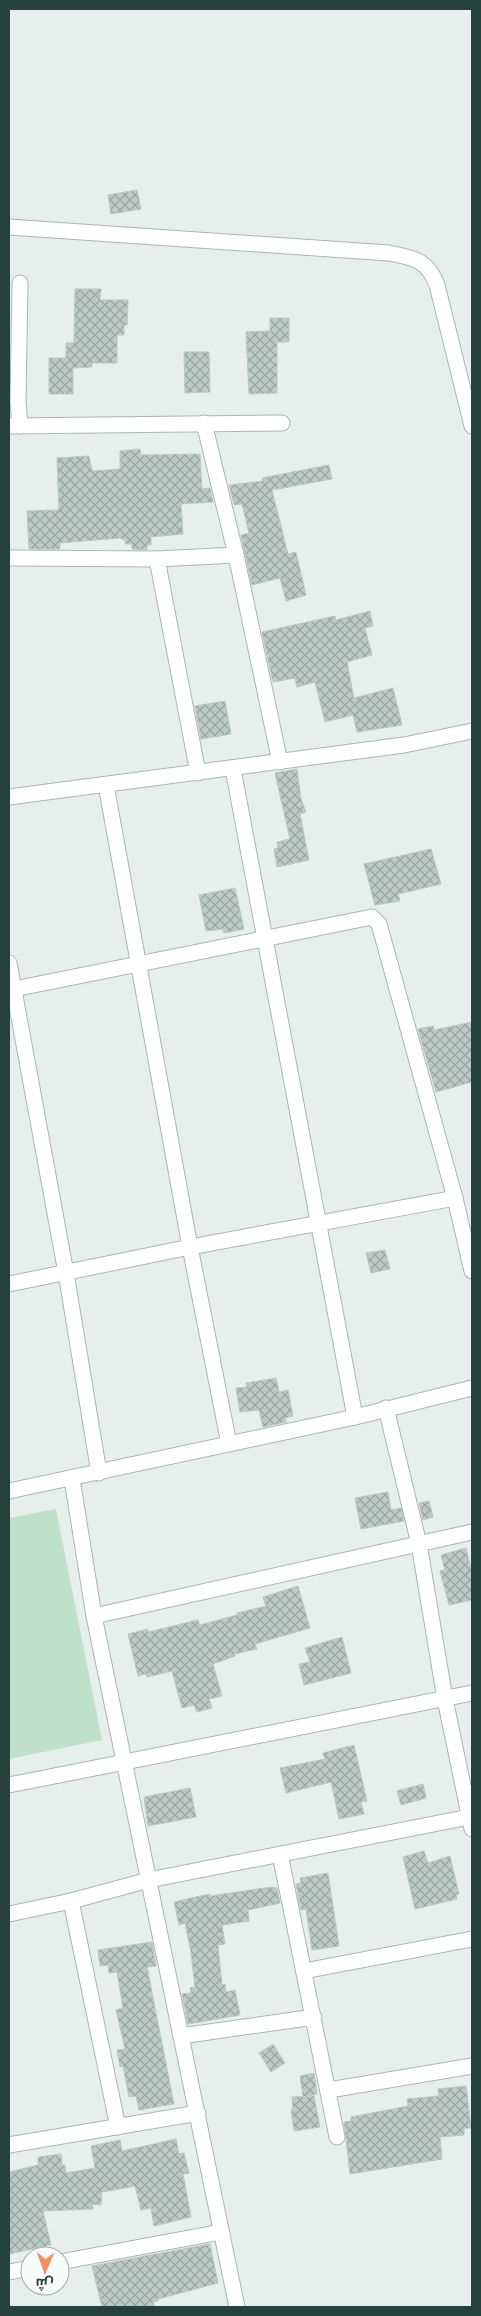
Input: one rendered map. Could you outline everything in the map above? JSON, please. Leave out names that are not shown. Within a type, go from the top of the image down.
[{"type":"street","points":[[9,227],[389,253],[418,259],[434,276],[438,285],[472,426]]},
{"type":"street","points":[[20,283],[18,401],[14,426],[282,423]]},
{"type":"street","points":[[204,423],[236,555],[280,762]]},
{"type":"street","points":[[9,558],[157,559],[236,555]]},
{"type":"street","points":[[157,559],[198,773]]},
{"type":"street","points":[[9,797],[404,745],[472,731]]},
{"type":"street","points":[[233,769],[267,939],[355,1417]]},
{"type":"street","points":[[106,785],[190,1247],[229,1444]]},
{"type":"street","points":[[12,989],[372,917],[376,920],[454,1198],[472,1271]]},
{"type":"street","points":[[9,963],[12,989],[66,1273],[99,1473]]},
{"type":"street","points":[[9,1284],[190,1247],[454,1198]]},
{"type":"street","points":[[9,1491],[355,1417],[472,1388]]},
{"type":"street","points":[[9,1914],[70,1901],[149,1880],[280,1854],[471,1823],[466,1774],[445,1699],[419,1544],[386,1408]]},
{"type":"street","points":[[72,1479],[94,1616],[126,1761],[237,2307]]},
{"type":"street","points":[[94,1616],[472,1532]]},
{"type":"street","points":[[9,1785],[472,1693]]},
{"type":"street","points":[[280,1854],[337,2137]]},
{"type":"street","points":[[70,1901],[118,2127]]},
{"type":"street","points":[[304,1970],[472,1939]]},
{"type":"street","points":[[181,2036],[314,2018]]},
{"type":"street","points":[[329,2090],[472,2066]]},
{"type":"street","points":[[9,2145],[198,2113]]},
{"type":"street","points":[[70,2260],[221,2232]]},
{"type":"green space","points":[[56,1509],[102,1740],[9,1759],[9,1518]]},
{"type":"building","points":[[137,190],[141,209],[111,214],[108,195]]},
{"type":"building","points":[[75,289],[101,289],[100,300],[128,300],[127,325],[124,325],[124,335],[117,335],[117,363],[92,363],[92,367],[73,368],[73,394],[49,394],[49,358],[66,358],[66,343],[74,343]]},
{"type":"building","points":[[270,318],[289,318],[289,342],[277,342],[277,393],[249,394],[246,332],[270,331]]},
{"type":"building","points":[[184,352],[209,352],[210,392],[185,393]]},
{"type":"building","points":[[140,449],[141,455],[200,454],[202,489],[210,488],[213,502],[181,504],[183,534],[151,537],[151,545],[147,545],[147,550],[132,549],[132,544],[125,544],[125,540],[120,538],[60,543],[60,549],[29,549],[27,511],[59,510],[57,458],[89,456],[92,471],[120,469],[120,451]]},
{"type":"building","points":[[329,465],[332,479],[272,490],[288,554],[296,552],[306,595],[286,601],[280,578],[252,585],[241,535],[249,533],[242,504],[234,505],[229,485],[263,481],[262,478]]},
{"type":"building","points":[[370,611],[373,626],[365,628],[372,655],[347,662],[354,698],[393,688],[402,725],[357,732],[353,715],[325,722],[315,682],[297,687],[295,678],[273,682],[262,632],[335,616],[336,620]]},
{"type":"building","points":[[225,701],[231,734],[201,739],[195,706]]},
{"type":"building","points":[[297,769],[301,799],[306,812],[300,814],[309,860],[277,867],[274,849],[278,848],[277,842],[290,839],[275,773]]},
{"type":"building","points":[[431,849],[441,884],[398,894],[400,901],[375,905],[364,864]]},
{"type":"building","points":[[235,888],[244,929],[224,933],[223,929],[206,931],[199,895]]},
{"type":"building","points":[[472,1022],[472,1082],[436,1092],[418,1029],[433,1026],[434,1030]]},
{"type":"building","points":[[385,1250],[390,1269],[371,1273],[366,1253]]},
{"type":"building","points":[[276,1378],[279,1392],[288,1390],[293,1416],[285,1418],[286,1422],[263,1427],[259,1410],[240,1412],[236,1388],[247,1387],[246,1383]]},
{"type":"building","points":[[388,1492],[391,1510],[401,1508],[404,1521],[361,1529],[355,1498]]},
{"type":"building","points":[[429,1501],[433,1517],[423,1520],[419,1503]]},
{"type":"building","points":[[466,1548],[472,1573],[472,1600],[449,1605],[440,1571],[445,1570],[441,1555]]},
{"type":"building","points":[[298,1586],[310,1628],[255,1644],[257,1649],[234,1654],[235,1656],[213,1664],[222,1696],[209,1699],[212,1708],[197,1712],[194,1705],[182,1708],[172,1671],[147,1677],[146,1674],[138,1676],[128,1634],[148,1629],[148,1632],[198,1620],[200,1625],[237,1615],[237,1613],[266,1606],[263,1597]]},
{"type":"building","points":[[342,1637],[351,1673],[304,1685],[299,1664],[310,1662],[305,1648]]},
{"type":"building","points":[[354,1745],[367,1801],[361,1802],[364,1814],[339,1819],[331,1782],[286,1793],[280,1768],[325,1759],[323,1753]]},
{"type":"building","points":[[423,1784],[426,1798],[401,1805],[397,1791]]},
{"type":"building","points":[[190,1788],[196,1817],[148,1826],[144,1797]]},
{"type":"building","points":[[424,1851],[428,1863],[450,1856],[459,1894],[456,1895],[457,1899],[415,1909],[403,1857]]},
{"type":"building","points":[[328,1873],[339,1946],[312,1950],[306,1909],[301,1910],[296,1884],[301,1883],[300,1878]]},
{"type":"building","points":[[271,1887],[277,1888],[280,1903],[248,1910],[249,1921],[222,1925],[225,1944],[218,1945],[222,1985],[225,1984],[226,1992],[235,1990],[240,2015],[188,2024],[182,1994],[191,1993],[190,1988],[195,1987],[185,1923],[179,1925],[174,1902],[209,1894],[210,1896]]},
{"type":"building","points":[[152,1942],[156,1966],[147,1967],[174,2104],[139,2110],[136,2096],[129,2097],[123,2066],[120,2067],[117,2050],[125,2049],[116,2010],[123,2008],[117,1972],[109,1973],[108,1965],[100,1966],[98,1950]]},
{"type":"building","points":[[273,2044],[285,2063],[271,2072],[259,2053]]},
{"type":"building","points":[[314,2073],[317,2094],[303,2097],[300,2076]]},
{"type":"building","points":[[466,2086],[471,2128],[464,2128],[464,2135],[440,2137],[442,2159],[350,2174],[344,2122],[351,2121],[351,2117],[408,2106],[407,2099],[439,2096],[438,2089]]},
{"type":"building","points":[[314,2096],[320,2127],[294,2131],[291,2109],[293,2109],[292,2097]]},
{"type":"building","points":[[176,2139],[179,2154],[184,2153],[189,2173],[183,2174],[191,2217],[154,2226],[151,2208],[141,2210],[135,2186],[102,2192],[101,2205],[92,2204],[93,2209],[43,2211],[51,2245],[20,2246],[20,2252],[9,2254],[9,2172],[38,2165],[38,2157],[61,2154],[62,2165],[65,2165],[66,2173],[95,2168],[91,2146],[120,2140],[122,2151]]},
{"type":"building","points":[[210,2244],[218,2283],[158,2299],[158,2301],[153,2302],[155,2307],[102,2307],[92,2266]]}]
